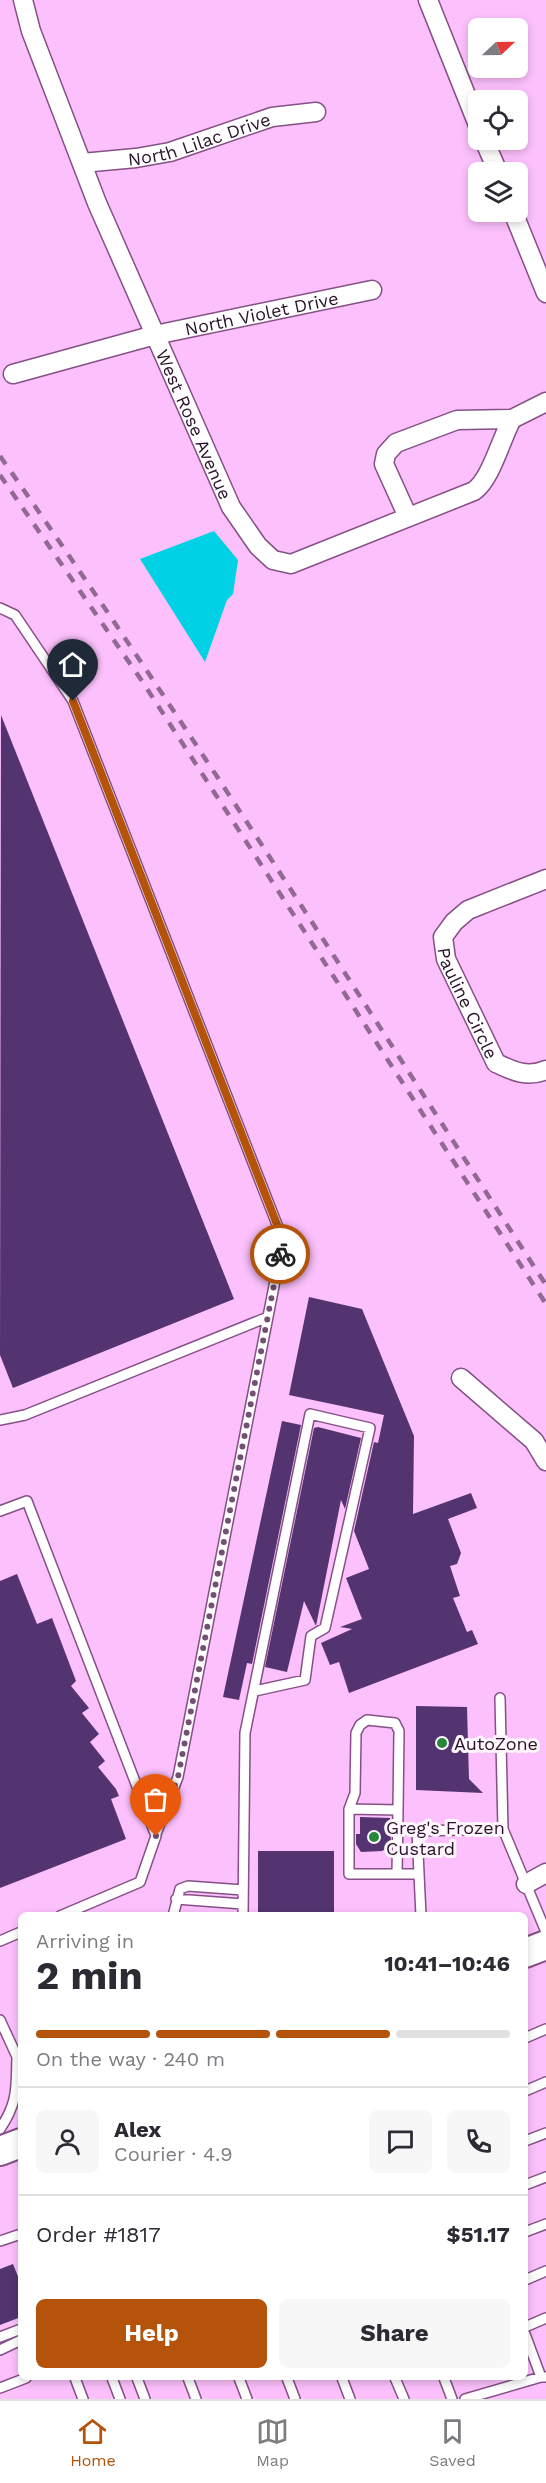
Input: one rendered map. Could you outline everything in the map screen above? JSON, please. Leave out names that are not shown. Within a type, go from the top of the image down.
[{"type":"main road","points":[[528,1952],[546,1945]]},
{"type":"street","name":"West Rose Avenue","points":[[23,0],[31,31],[82,163],[231,507],[258,546],[273,560],[291,564],[474,491],[481,486],[512,419]]},
{"type":"street","points":[[428,0],[468,100]]},
{"type":"street","name":"North Lilac Drive","points":[[82,163],[170,152],[272,117],[316,112]]},
{"type":"street","points":[[517,222],[546,293]]},
{"type":"street","name":"North Violet Drive","points":[[13,374],[155,335],[372,290]]},
{"type":"street","points":[[408,517],[384,464],[386,454],[396,443],[457,420],[512,419],[546,402]]},
{"type":"street","name":"Pauline Circle","points":[[546,879],[468,910],[454,922],[443,937],[446,959],[496,1063],[519,1074],[538,1074],[546,1071]]},
{"type":"street","points":[[461,1378],[534,1442],[546,1461]]},
{"type":"street","points":[[526,1884],[546,1873]]},
{"type":"lane","points":[[0,608],[15,615],[73,701],[283,1240],[178,1777],[140,1882],[69,1912]]},
{"type":"lane","points":[[0,1420],[26,1415],[268,1317]]},
{"type":"lane","points":[[243,1912],[245,1733],[310,1413],[370,1428],[325,1628],[310,1636],[305,1680],[255,1691]]},
{"type":"lane","points":[[0,1511],[27,1501],[156,1834]]},
{"type":"lane","points":[[500,1698],[503,1829],[546,1932]]},
{"type":"lane","points":[[397,1874],[399,1731],[395,1723],[366,1720],[356,1733],[355,1794],[349,1809],[349,1874],[397,1874],[419,1874]]},
{"type":"lane","points":[[349,1809],[398,1810]]},
{"type":"lane","points":[[422,1912],[417,1831],[503,1829]]},
{"type":"lane","points":[[174,1912],[180,1889],[188,1886],[243,1890]]},
{"type":"lane","points":[[176,1899],[243,1904]]},
{"type":"lane","points":[[0,1941],[18,1933]]},
{"type":"lane","points":[[0,2020],[18,2058]]},
{"type":"lane","points":[[528,2037],[546,2029]]},
{"type":"lane","points":[[0,2129],[11,2112],[16,2094],[18,2071]]},
{"type":"lane","points":[[528,2090],[546,2082]]},
{"type":"lane","points":[[528,2140],[546,2133]]},
{"type":"lane","points":[[0,2159],[10,2151]]},
{"type":"lane","points":[[528,2184],[546,2177]]},
{"type":"lane","points":[[528,2231],[546,2224]]},
{"type":"lane","points":[[0,2241],[18,2235]]},
{"type":"lane","points":[[528,2279],[546,2271]]},
{"type":"lane","points":[[528,2326],[546,2318]]},
{"type":"lane","points":[[0,2337],[18,2331]]},
{"type":"lane","points":[[528,2339],[542,2365],[544,2377],[528,2379]]},
{"type":"lane","points":[[0,2350],[18,2341]]},
{"type":"lane","points":[[0,2388],[21,2380]]},
{"type":"lane","points":[[76,2380],[83,2399]]},
{"type":"lane","points":[[113,2380],[120,2399]]},
{"type":"lane","points":[[138,2380],[145,2399]]},
{"type":"lane","points":[[189,2380],[196,2399]]},
{"type":"lane","points":[[240,2380],[247,2399]]},
{"type":"lane","points":[[288,2380],[295,2399]]},
{"type":"lane","points":[[343,2380],[350,2399]]},
{"type":"lane","points":[[396,2380],[404,2399]]},
{"type":"lane","points":[[445,2380],[452,2399]]},
{"type":"lane","points":[[465,2399],[504,2382],[520,2380]]},
{"type":"shaded area","points":[[214,531],[238,560],[233,594],[227,600],[205,662],[140,559]]},
{"type":"building","points":[[1,715],[234,1299],[13,1388],[0,1355]]},
{"type":"building","points":[[309,1297],[362,1309],[414,1436],[413,1514],[471,1493],[477,1508],[448,1519],[461,1553],[457,1564],[450,1566],[460,1596],[453,1598],[467,1632],[472,1630],[478,1644],[349,1693],[339,1662],[330,1665],[321,1643],[352,1629],[340,1627],[362,1619],[346,1578],[369,1569],[354,1531],[374,1442],[378,1443],[384,1415],[289,1395]]},
{"type":"building","points":[[282,1421],[301,1425],[252,1664],[247,1663],[239,1700],[223,1697]]},
{"type":"building","points":[[318,1427],[361,1438],[345,1509],[341,1500],[316,1626],[304,1601],[287,1672],[265,1667],[314,1428]]},
{"type":"building","points":[[17,1574],[37,1624],[52,1618],[76,1681],[71,1686],[89,1708],[82,1713],[99,1734],[90,1742],[105,1761],[98,1767],[119,1796],[111,1799],[126,1839],[0,1888],[0,1581]]},
{"type":"building","name":"AutoZone","points":[[416,1706],[467,1707],[469,1779],[483,1793],[416,1790]]},
{"type":"building","name":"Greg's Frozen Custard","points":[[360,1817],[390,1818],[391,1844],[389,1847],[382,1851],[361,1852],[356,1844],[356,1834],[360,1834]]},
{"type":"building","points":[[258,1851],[334,1851],[334,1912],[258,1912]]},
{"type":"building","points":[[13,2264],[18,2276],[18,2318],[0,2325],[0,2269]]},
{"type":"railway","points":[[0,456],[209,764],[546,1285]]},
{"type":"railway","points":[[0,475],[142,681],[546,1304]]},
{"type":"way so far","points":[[156,1836],[178,1777],[280,1254]]},
{"type":"place","name":"AutoZone","points":[[442,1743]]},
{"type":"place","name":"Greg's Frozen Custard","points":[[374,1837]]},
{"type":"route","points":[[73,701],[283,1240],[280,1254]]}]
